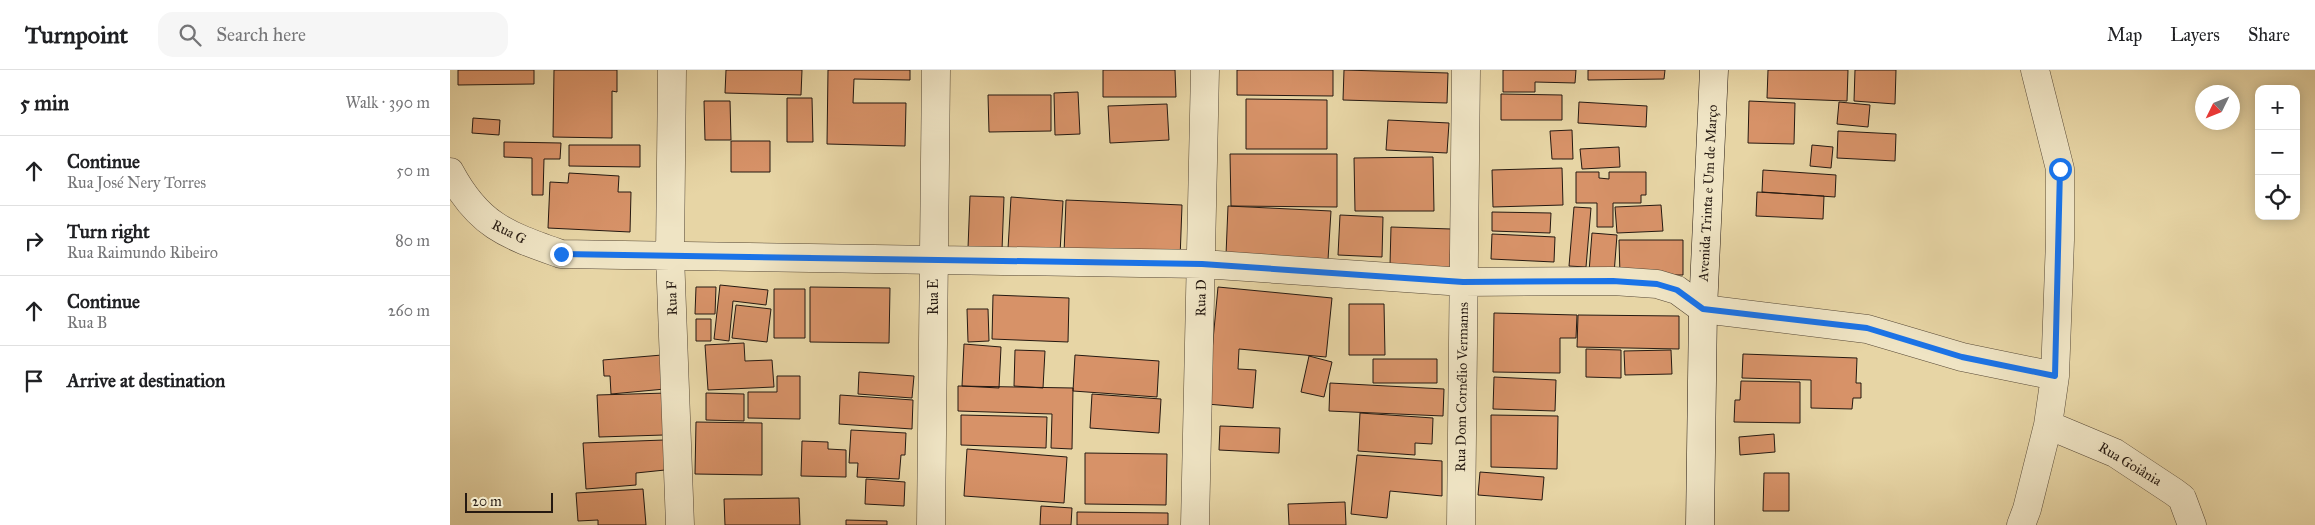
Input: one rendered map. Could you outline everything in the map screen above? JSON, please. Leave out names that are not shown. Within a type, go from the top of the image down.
[{"type":"street","name":"Rua F","points":[[672,70],[670,255],[680,525]]},
{"type":"street","name":"Rua E","points":[[931,525],[936,70]]},
{"type":"street","name":"Rua D","points":[[1195,525],[1205,70]]},
{"type":"street","name":"Rua Dom Cornélio Vermanns","points":[[1461,525],[1466,70]]},
{"type":"street","name":"Avenida Trinta e Um de Março","points":[[1700,525],[1703,309],[1714,70]]},
{"type":"street","points":[[2021,525],[2048,425],[2055,376],[2060,169],[2035,70]]},
{"type":"street","name":"Rua G","points":[[450,172],[460,191],[489,223],[517,238],[561,254],[1202,264],[1463,282],[1613,281],[1657,284],[1677,290],[1703,309]]},
{"type":"street","points":[[1703,309],[1867,328],[1962,357],[2055,376]]},
{"type":"street","name":"Rua Goiânia","points":[[2048,425],[2115,453],[2174,492],[2182,498],[2192,525]]},
{"type":"building","points":[[458,70],[534,70],[534,84],[458,85]]},
{"type":"building","points":[[554,70],[617,70],[617,92],[612,91],[612,138],[553,137]]},
{"type":"building","points":[[726,70],[802,70],[801,95],[725,93]]},
{"type":"building","points":[[828,70],[910,70],[910,80],[854,79],[853,103],[906,103],[905,146],[827,144]]},
{"type":"building","points":[[1103,70],[1175,70],[1176,97],[1103,97]]},
{"type":"building","points":[[1237,70],[1333,70],[1333,96],[1237,95]]},
{"type":"building","points":[[1344,70],[1448,73],[1447,103],[1343,100]]},
{"type":"building","points":[[1503,70],[1576,70],[1575,83],[1535,82],[1535,92],[1503,92]]},
{"type":"building","points":[[1588,70],[1665,70],[1664,79],[1588,80]]},
{"type":"building","points":[[1768,70],[1848,70],[1847,101],[1767,98]]},
{"type":"building","points":[[1855,70],[1896,70],[1895,104],[1854,101]]},
{"type":"building","points":[[1078,92],[1080,134],[1055,135],[1054,93]]},
{"type":"building","points":[[1501,94],[1562,95],[1562,120],[1501,120]]},
{"type":"building","points":[[988,95],[1051,95],[1051,131],[989,132]]},
{"type":"building","points":[[787,98],[812,98],[813,142],[787,142]]},
{"type":"building","points":[[1246,99],[1327,100],[1327,149],[1246,149]]},
{"type":"building","points":[[704,101],[730,101],[731,140],[705,140]]},
{"type":"building","points":[[1749,101],[1795,103],[1794,144],[1748,143]]},
{"type":"building","points":[[1579,102],[1647,106],[1646,127],[1578,123]]},
{"type":"building","points":[[1839,102],[1870,105],[1868,127],[1837,124]]},
{"type":"building","points":[[1167,104],[1169,140],[1110,143],[1108,106]]},
{"type":"building","points":[[473,118],[500,120],[499,135],[472,133]]},
{"type":"building","points":[[1388,120],[1449,123],[1447,153],[1386,150]]},
{"type":"building","points":[[1572,130],[1573,159],[1552,159],[1550,131]]},
{"type":"building","points":[[1838,131],[1896,134],[1895,161],[1837,158]]},
{"type":"building","points":[[731,141],[770,141],[770,172],[731,172]]},
{"type":"building","points":[[504,142],[561,143],[560,159],[544,159],[543,195],[532,195],[532,158],[504,157]]},
{"type":"building","points":[[569,145],[640,145],[640,167],[569,166]]},
{"type":"building","points":[[1812,145],[1833,147],[1831,168],[1810,166]]},
{"type":"building","points":[[1619,147],[1620,167],[1582,169],[1580,149]]},
{"type":"building","points":[[1230,154],[1337,154],[1337,207],[1231,206]]},
{"type":"building","points":[[1433,157],[1434,211],[1355,211],[1354,158]]},
{"type":"building","points":[[1562,168],[1563,205],[1493,207],[1492,170]]},
{"type":"building","points":[[1763,170],[1836,175],[1835,197],[1762,192]]},
{"type":"building","points":[[1576,172],[1599,172],[1599,178],[1609,179],[1609,172],[1646,172],[1646,195],[1641,195],[1641,203],[1613,203],[1613,227],[1597,227],[1597,203],[1576,203]]},
{"type":"building","points":[[569,173],[619,176],[618,192],[631,192],[630,232],[548,228],[550,182],[568,183]]},
{"type":"building","points":[[1757,192],[1824,196],[1823,219],[1756,216]]},
{"type":"building","points":[[970,196],[1004,197],[1002,250],[968,248]]},
{"type":"building","points":[[1011,197],[1063,201],[1060,252],[1008,249]]},
{"type":"building","points":[[1066,200],[1182,205],[1180,260],[1064,254]]},
{"type":"building","points":[[1661,205],[1663,231],[1617,233],[1615,207]]},
{"type":"building","points":[[1228,206],[1331,211],[1328,260],[1226,255]]},
{"type":"building","points":[[1574,207],[1591,208],[1586,267],[1569,266]]},
{"type":"building","points":[[1492,212],[1551,213],[1550,233],[1492,231]]},
{"type":"building","points":[[1340,215],[1383,217],[1382,257],[1338,255]]},
{"type":"building","points":[[1391,227],[1451,229],[1450,268],[1390,265]]},
{"type":"building","points":[[1592,233],[1617,235],[1614,274],[1589,272]]},
{"type":"building","points":[[1492,234],[1555,237],[1554,262],[1491,259]]},
{"type":"building","points":[[1619,240],[1683,240],[1683,275],[1620,275]]},
{"type":"building","points":[[720,285],[768,290],[766,305],[733,301],[729,341],[714,339]]},
{"type":"building","points":[[696,287],[716,287],[715,314],[695,314]]},
{"type":"building","points":[[810,287],[890,288],[889,343],[810,342]]},
{"type":"building","points":[[1218,287],[1332,298],[1326,357],[1239,349],[1238,369],[1256,370],[1253,408],[1207,404]]},
{"type":"building","points":[[774,289],[805,289],[805,338],[774,338]]},
{"type":"building","points":[[993,295],[1069,298],[1068,342],[992,339]]},
{"type":"building","points":[[1349,304],[1384,304],[1385,355],[1349,355]]},
{"type":"building","points":[[736,305],[771,309],[767,342],[732,338]]},
{"type":"building","points":[[967,309],[988,309],[989,341],[968,342]]},
{"type":"building","points":[[1494,313],[1577,315],[1576,338],[1560,338],[1560,373],[1493,372]]},
{"type":"building","points":[[1578,315],[1679,316],[1679,349],[1577,347]]},
{"type":"building","points":[[696,319],[711,319],[711,341],[696,341]]},
{"type":"building","points":[[744,343],[745,361],[772,360],[774,387],[708,390],[705,345]]},
{"type":"building","points":[[964,344],[1001,347],[999,388],[962,386]]},
{"type":"building","points":[[1586,349],[1621,350],[1621,378],[1586,377]]},
{"type":"building","points":[[1015,350],[1045,351],[1043,388],[1014,386]]},
{"type":"building","points":[[1671,350],[1672,374],[1625,375],[1624,351]]},
{"type":"building","points":[[1743,354],[1857,358],[1856,383],[1861,383],[1861,398],[1853,398],[1852,409],[1811,408],[1811,380],[1742,378]]},
{"type":"building","points":[[662,355],[665,389],[611,394],[610,376],[604,376],[603,360]]},
{"type":"building","points":[[1075,355],[1159,361],[1157,397],[1073,391]]},
{"type":"building","points":[[1309,356],[1332,362],[1324,397],[1301,392]]},
{"type":"building","points":[[1373,359],[1437,359],[1437,383],[1373,383]]},
{"type":"building","points":[[859,372],[914,376],[912,398],[858,394]]},
{"type":"building","points":[[777,376],[800,376],[800,419],[748,418],[748,392],[777,392]]},
{"type":"building","points":[[1494,377],[1556,380],[1555,411],[1493,409]]},
{"type":"building","points":[[1741,381],[1800,382],[1800,423],[1734,422],[1735,400],[1740,400]]},
{"type":"building","points":[[1330,383],[1444,389],[1443,416],[1329,411]]},
{"type":"building","points":[[958,386],[1073,388],[1072,449],[1051,448],[1052,414],[958,411]]},
{"type":"building","points":[[667,393],[664,435],[599,437],[597,395]]},
{"type":"building","points":[[706,393],[744,394],[744,421],[706,420]]},
{"type":"building","points":[[1092,394],[1161,399],[1159,433],[1090,428]]},
{"type":"building","points":[[840,395],[913,400],[912,429],[839,424]]},
{"type":"building","points":[[1360,413],[1433,418],[1432,444],[1415,443],[1415,455],[1358,451]]},
{"type":"building","points":[[961,415],[1047,417],[1046,448],[961,445]]},
{"type":"building","points":[[1491,415],[1558,416],[1557,469],[1491,467]]},
{"type":"building","points":[[696,422],[762,423],[762,475],[695,474]]},
{"type":"building","points":[[1220,426],[1280,428],[1279,453],[1219,450]]},
{"type":"building","points":[[851,430],[906,433],[905,455],[901,455],[899,479],[857,477],[858,463],[849,463]]},
{"type":"building","points":[[1774,434],[1775,452],[1740,455],[1739,437]]},
{"type":"building","points":[[664,440],[665,470],[636,473],[636,485],[586,489],[583,443]]},
{"type":"building","points":[[802,441],[828,442],[828,449],[846,450],[846,477],[801,476]]},
{"type":"building","points":[[967,449],[1067,457],[1064,503],[964,496]]},
{"type":"building","points":[[1085,453],[1167,454],[1166,505],[1085,504]]},
{"type":"building","points":[[1357,455],[1442,461],[1442,496],[1390,491],[1387,518],[1351,514]]},
{"type":"building","points":[[1480,472],[1544,477],[1542,500],[1478,495]]},
{"type":"building","points":[[1764,473],[1789,473],[1789,511],[1763,511]]},
{"type":"building","points":[[866,479],[905,482],[904,506],[865,504]]},
{"type":"building","points":[[643,489],[646,525],[598,525],[598,520],[578,521],[576,493]]},
{"type":"building","points":[[799,498],[800,525],[725,525],[724,499]]},
{"type":"building","points":[[1345,502],[1346,525],[1289,525],[1288,504]]},
{"type":"building","points":[[1041,506],[1072,508],[1071,525],[1040,525]]},
{"type":"building","points":[[1077,512],[1168,513],[1168,525],[1077,525]]},
{"type":"building","points":[[846,520],[887,521],[887,525],[846,525]]},
{"type":"route","points":[[561,254],[1202,264],[1463,282],[1613,281],[1657,284],[1677,290],[1703,309],[1793,321],[1867,328],[1962,357],[2055,376],[2061,194],[2060,169]]}]
